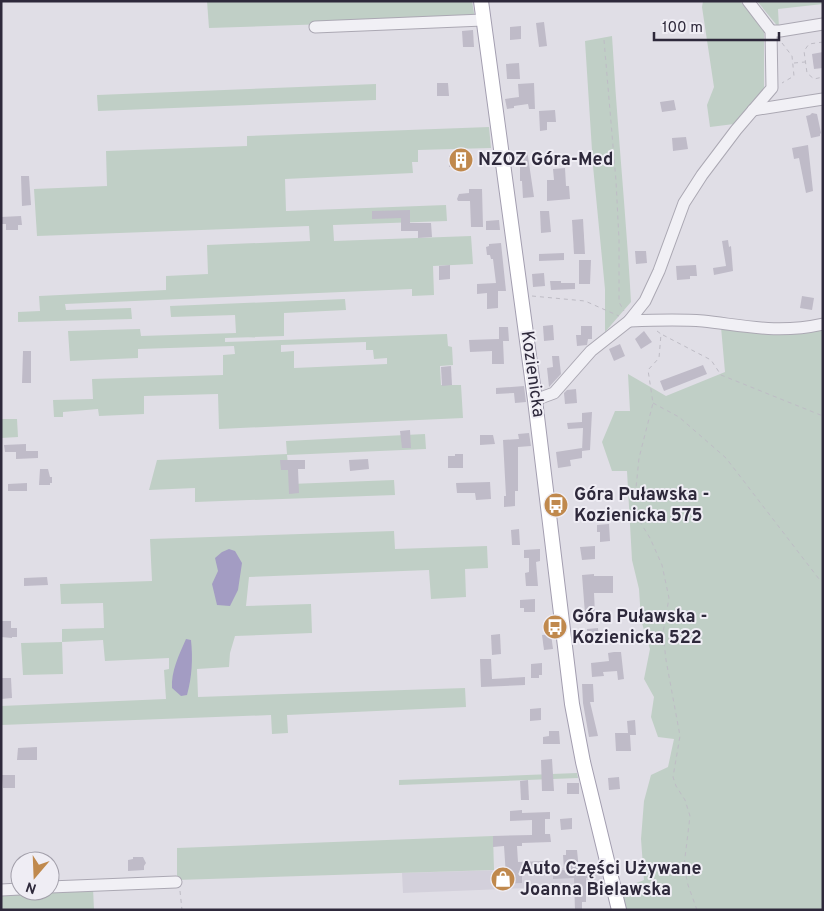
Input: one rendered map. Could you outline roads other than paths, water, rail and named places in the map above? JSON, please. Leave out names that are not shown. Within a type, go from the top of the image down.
[{"type":"main road","name":"Kozienicka","points":[[481,1],[535,400],[565,648],[580,747],[619,910]]},
{"type":"street","points":[[535,400],[554,393],[591,351],[629,321],[645,301],[659,270],[684,203],[702,175],[772,88],[771,30],[748,1]]},
{"type":"street","points":[[315,27],[484,20]]},
{"type":"street","points":[[771,30],[780,31],[823,24]]},
{"type":"street","points":[[772,88],[792,104]]},
{"type":"street","points":[[753,110],[823,99]]},
{"type":"street","points":[[629,321],[682,320],[773,330],[823,324]]},
{"type":"street","points":[[60,887],[176,882]]},
{"type":"place","name":"NZOZ Góra-Med","points":[[461,160]]},
{"type":"place","name":"Góra Puławska - Kozienicka 575","points":[[556,505]]},
{"type":"place","name":"Góra Puławska - Kozienicka 522","points":[[555,627]]},
{"type":"place","name":"Auto Części Używane Joanna Bielawska","points":[[503,879]]}]
